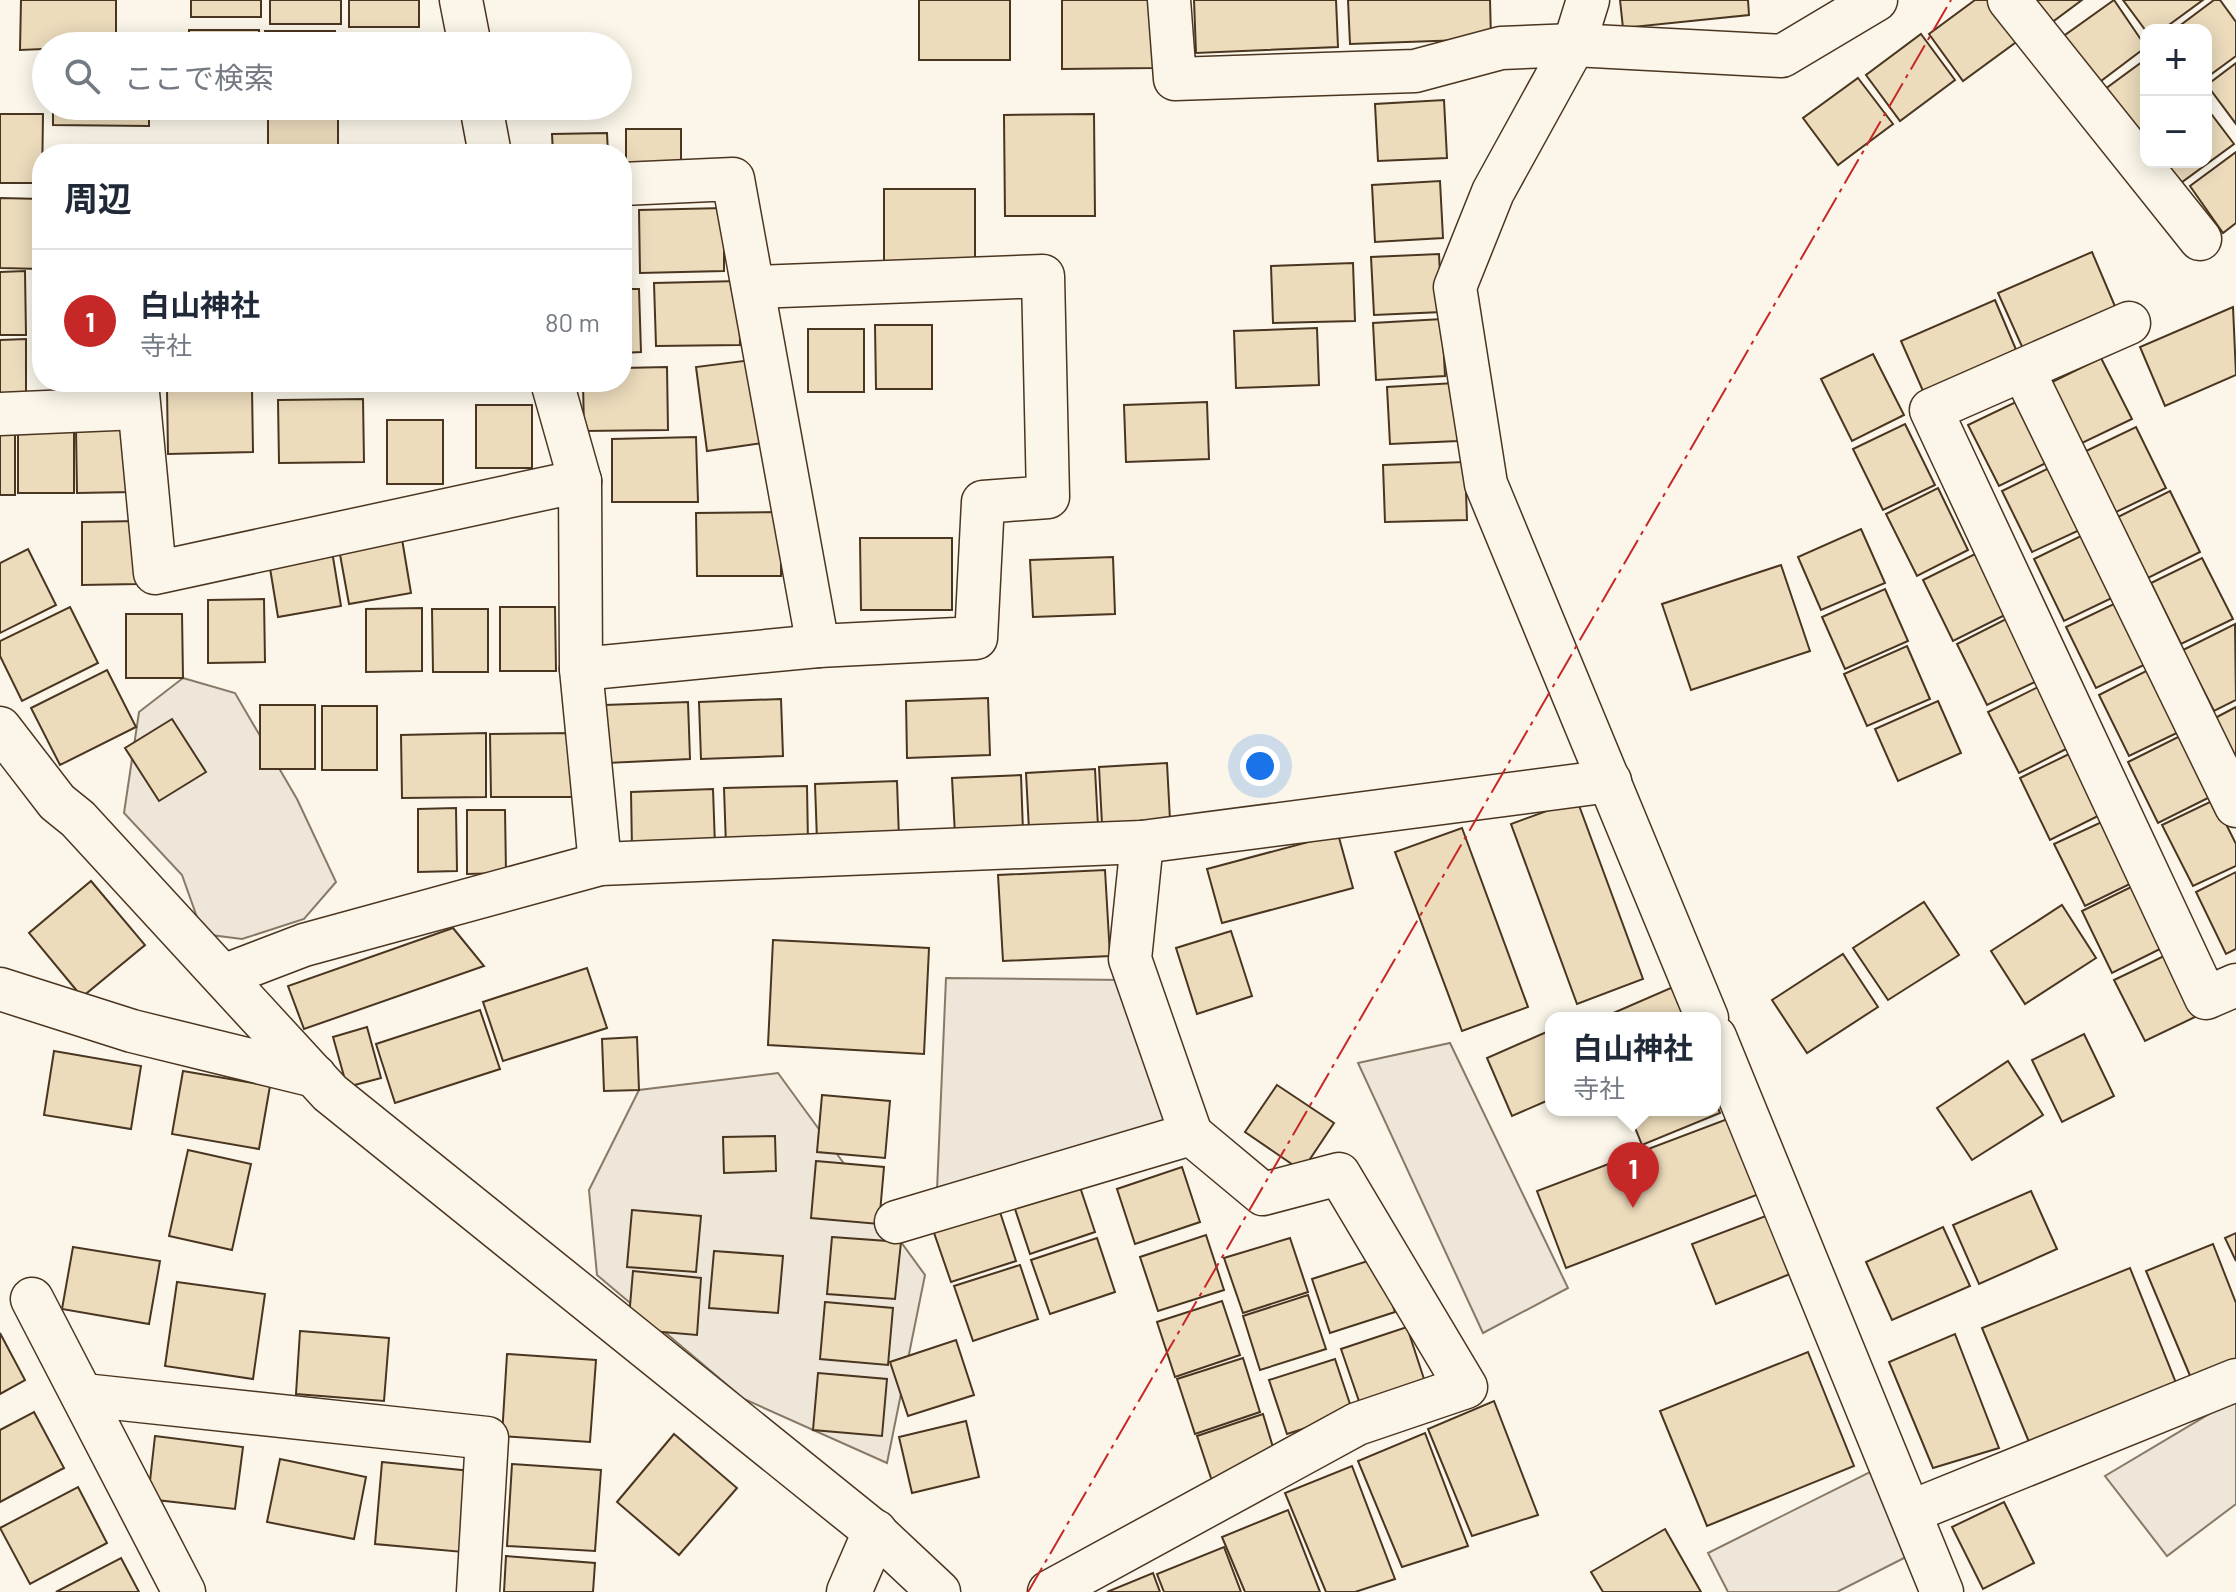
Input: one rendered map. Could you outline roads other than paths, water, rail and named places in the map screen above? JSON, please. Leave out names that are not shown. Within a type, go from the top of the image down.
[{"type":"street","points":[[461,0],[467,32]]},
{"type":"street","points":[[1169,0],[1175,79],[1415,71],[1501,48],[1574,45],[1782,56],[1876,0]]},
{"type":"street","points":[[1588,0],[1574,45],[1493,192],[1455,287],[1486,484],[1705,1012]]},
{"type":"street","points":[[2009,0],[2200,239]]},
{"type":"street","points":[[484,120],[488,144]]},
{"type":"street","points":[[632,184],[733,179],[818,646]]},
{"type":"street","points":[[581,669],[818,646],[976,638],[983,502],[1048,497],[1043,276],[753,287]]},
{"type":"street","points":[[2129,323],[1931,410],[2206,998],[2236,985]]},
{"type":"street","points":[[2023,370],[2236,806]]},
{"type":"street","points":[[555,392],[580,481],[581,669],[600,864]]},
{"type":"street","points":[[0,414],[138,395],[155,573],[580,481]]},
{"type":"street","points":[[0,728],[57,802],[78,819],[343,1103],[875,1532],[939,1592]]},
{"type":"street","points":[[223,976],[304,945],[600,864],[1142,842],[1610,781]]},
{"type":"street","points":[[1049,1592],[1357,1424],[1466,1387],[1339,1174],[1263,1194],[1191,1134],[1130,959],[1142,842]]},
{"type":"street","points":[[0,989],[132,1031],[315,1076]]},
{"type":"street","points":[[1721,1052],[1942,1592]]},
{"type":"street","points":[[896,1222],[1191,1134]]},
{"type":"street","points":[[32,1299],[184,1592]]},
{"type":"street","points":[[1910,1512],[2236,1380]]},
{"type":"street","points":[[84,1395],[487,1438],[478,1592]]},
{"type":"street","points":[[849,1592],[875,1532]]},
{"type":"place","name":"白山神社","points":[[1633,1208]]}]
